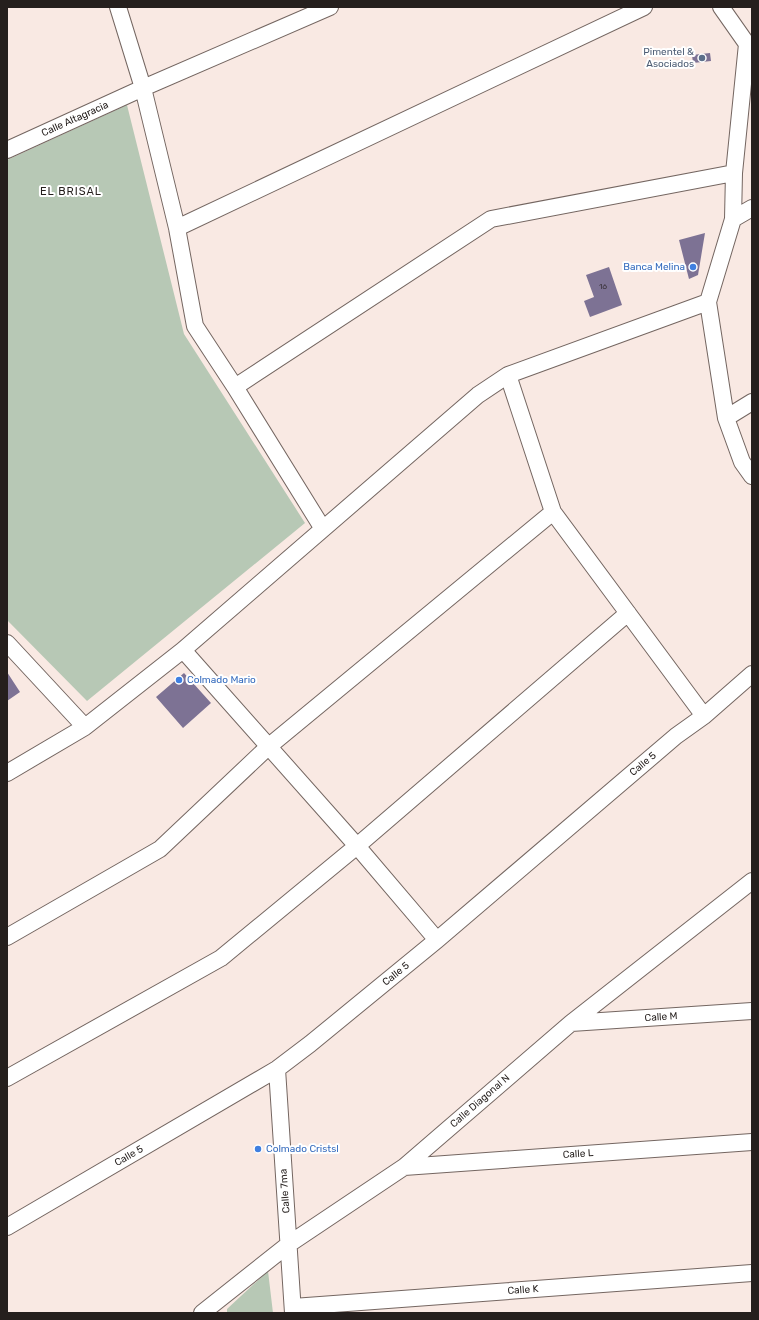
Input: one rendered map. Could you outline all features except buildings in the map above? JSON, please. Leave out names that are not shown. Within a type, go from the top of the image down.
[{"type":"street","points":[[118,7],[143,88],[177,228],[195,326],[235,387],[323,529]]},
{"type":"street","name":"Calle Altagracia","points":[[7,150],[143,88],[330,7]]},
{"type":"street","points":[[177,228],[644,7]]},
{"type":"street","points":[[721,7],[750,42],[734,173],[733,219],[708,302],[726,418],[742,462],[752,476]]},
{"type":"street","points":[[235,387],[491,219],[734,173]]},
{"type":"street","points":[[733,219],[752,208]]},
{"type":"street","points":[[7,773],[85,727],[183,650],[478,395],[508,375],[708,302]]},
{"type":"street","points":[[508,375],[553,512],[704,716]]},
{"type":"street","points":[[726,418],[752,402]]},
{"type":"street","points":[[7,937],[160,849],[268,747],[553,512]]},
{"type":"street","points":[[7,1078],[221,958],[357,846],[628,613]]},
{"type":"street","points":[[7,643],[85,727]]},
{"type":"street","points":[[183,650],[357,846],[437,940]]},
{"type":"street","name":"Calle 5","points":[[7,1227],[277,1069],[310,1044],[437,940],[676,736],[704,716],[752,674]]},
{"type":"street","name":"Calle Diagonal N","points":[[202,1313],[289,1244],[404,1167],[571,1023],[752,881]]},
{"type":"street","name":"Calle M","points":[[571,1023],[752,1012]]},
{"type":"street","name":"Calle 7ma","points":[[277,1069],[293,1310]]},
{"type":"street","name":"Calle L","points":[[404,1167],[752,1142]]},
{"type":"street","name":"Calle K","points":[[293,1310],[752,1273]]},
{"type":"green space","points":[[127,105],[184,334],[305,523],[87,701],[7,620],[7,160]]},
{"type":"green space","points":[[268,1271],[273,1313],[227,1313],[227,1309]]},
{"type":"place","name":"Pimentel & Asociados","points":[[702,58]]},
{"type":"place","name":"Banca Melina","points":[[693,267]]},
{"type":"place","name":"Colmado Mario","points":[[179,680]]},
{"type":"place","name":"Colmado Cristsl","points":[[258,1149]]},
{"type":"district","name":"EL BRISAL","points":[[71,191]]}]
